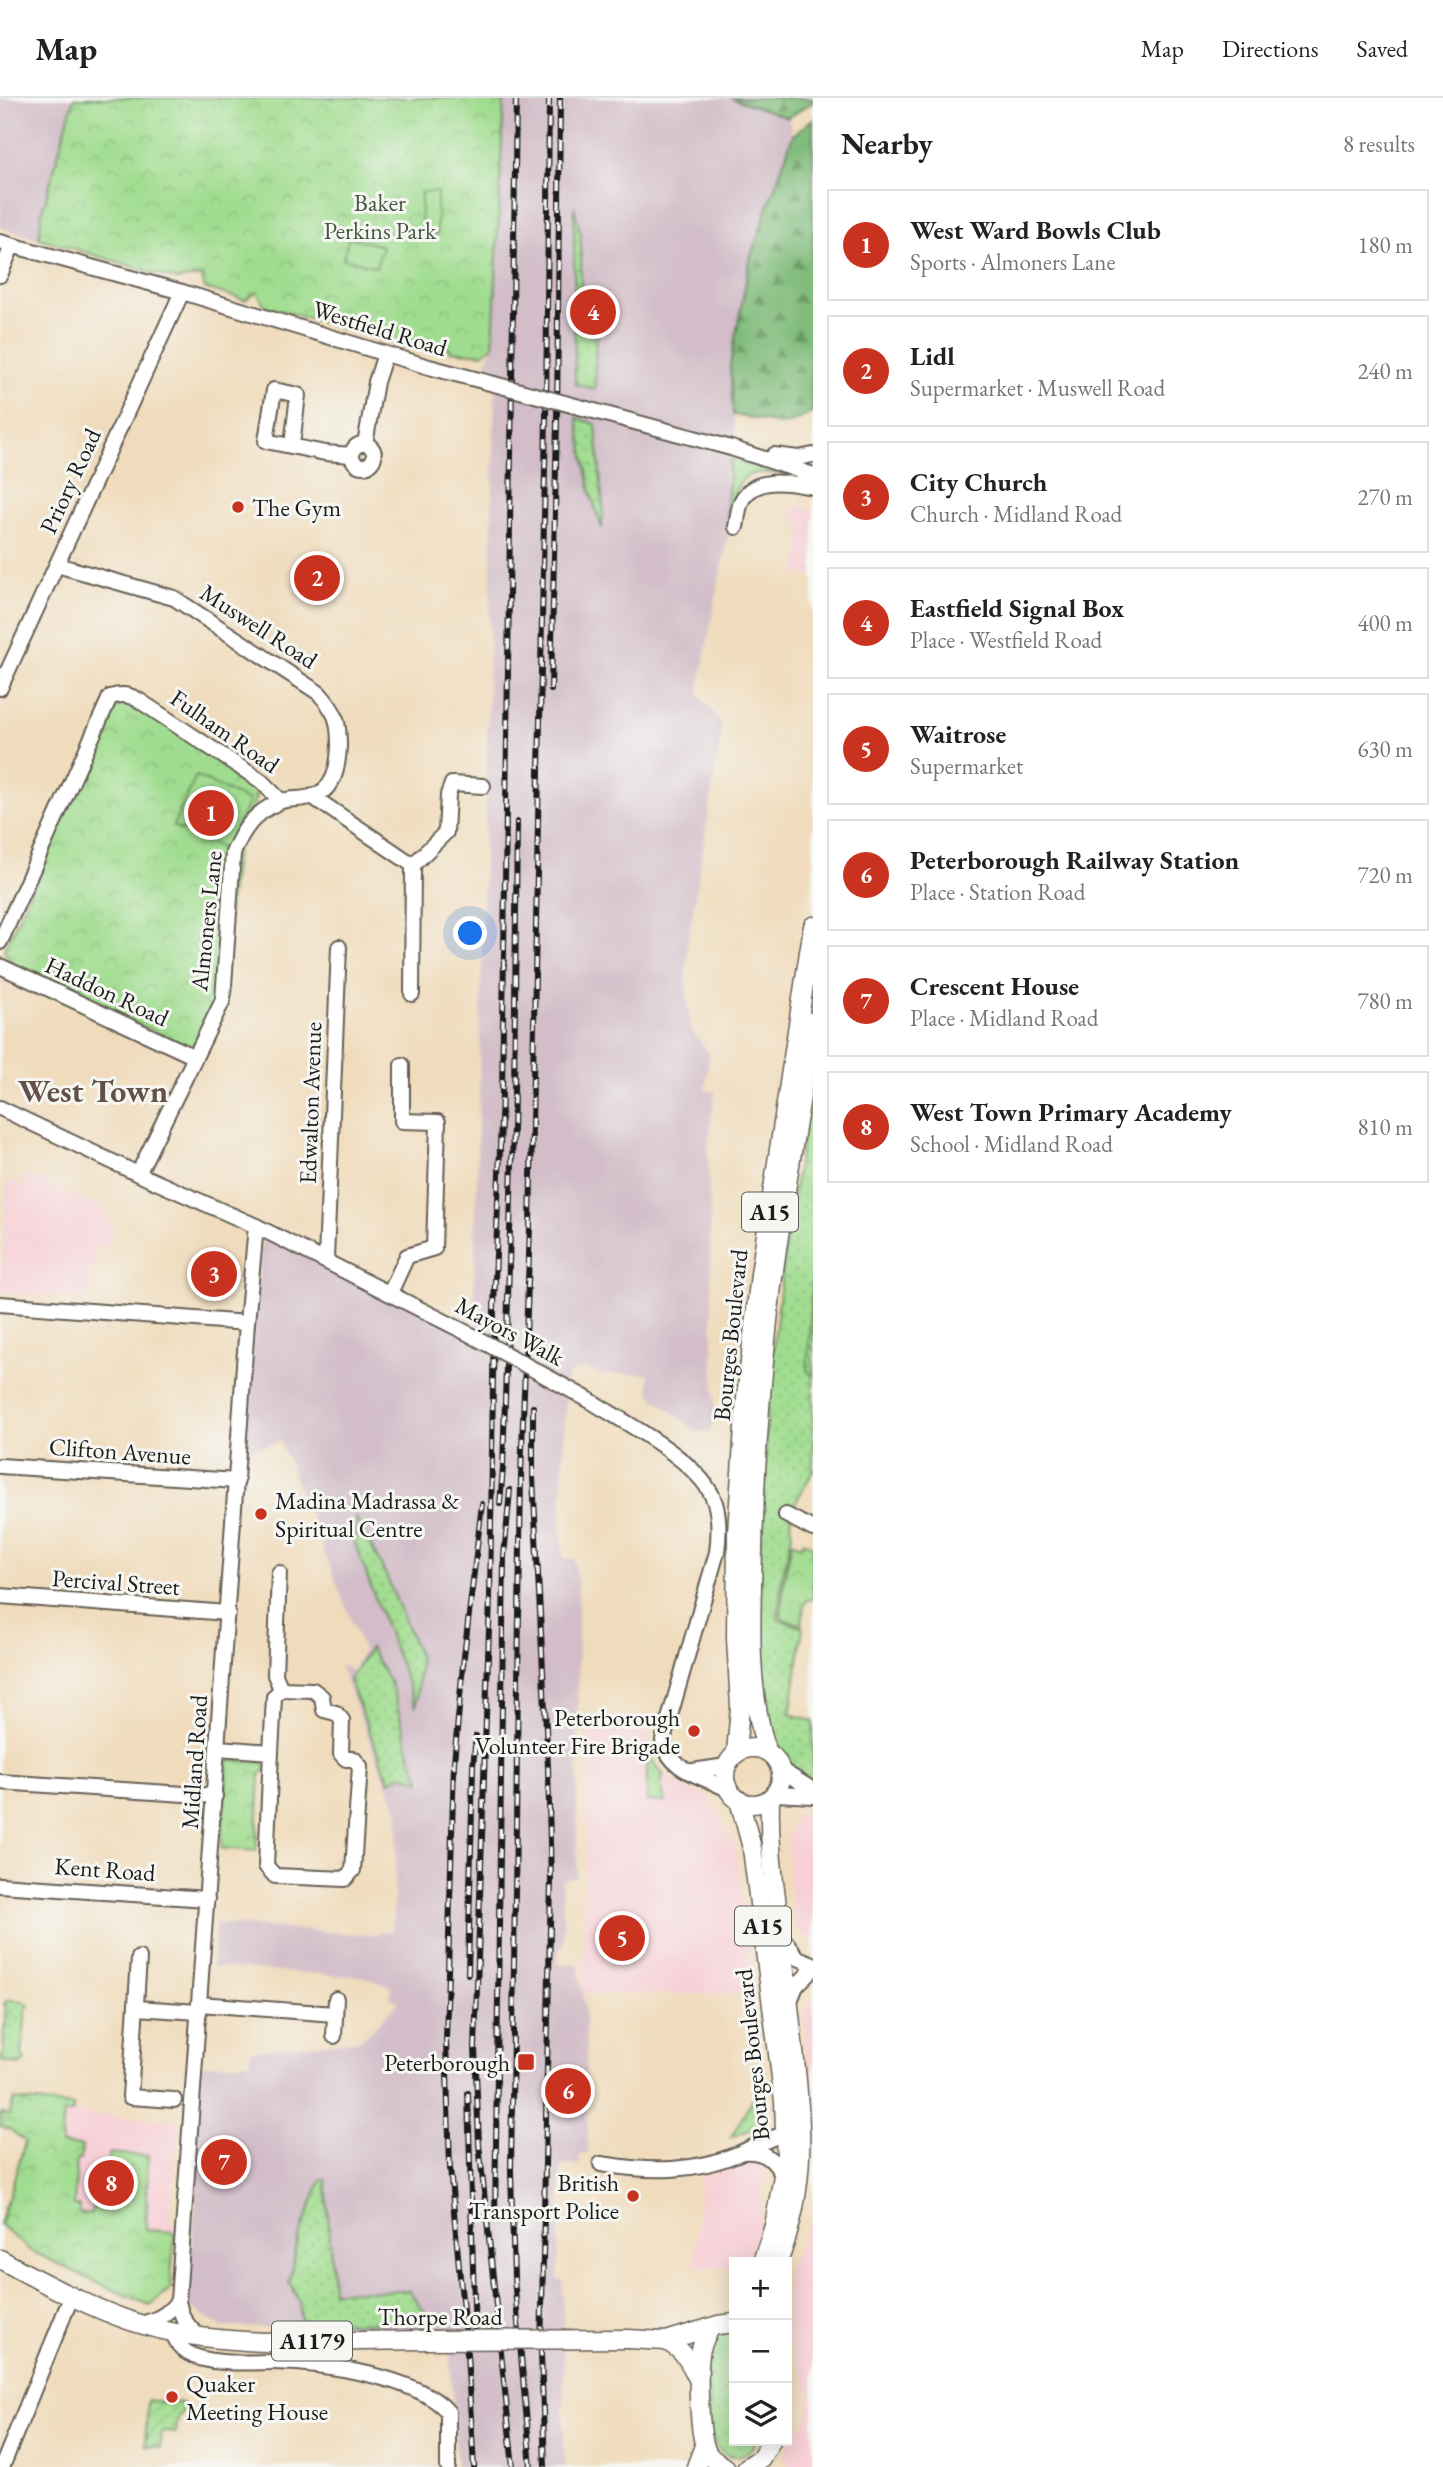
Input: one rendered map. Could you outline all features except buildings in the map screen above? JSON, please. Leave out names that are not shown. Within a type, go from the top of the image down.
[{"type":"main road","name":"Bourges Boulevard","points":[[731,1760],[740,1707],[736,1638],[737,1533],[746,1397],[760,1274],[813,926]]},
{"type":"main road","name":"Bourges Boulevard","points":[[767,1751],[755,1705],[752,1602],[755,1480],[763,1370],[774,1276],[813,1021]]},
{"type":"main road","points":[[731,1760],[751,1748],[767,1751]]},
{"type":"main road","name":"A15","points":[[767,1751],[781,1770],[782,1779],[773,1796]]},
{"type":"main road","name":"A15","points":[[731,1760],[726,1783],[734,1795]]},
{"type":"main road","name":"Bourges Boulevard","points":[[734,1795],[752,1848],[784,2101],[786,2159],[774,2226],[764,2257]]},
{"type":"main road","points":[[734,1795],[754,1804],[773,1796]]},
{"type":"main road","name":"Bourges Boulevard","points":[[773,1796],[772,1877],[801,2114],[802,2155],[799,2191],[780,2257]]},
{"type":"main road","name":"Thorpe Road","points":[[0,2259],[72,2295],[140,2324],[225,2340],[666,2340],[726,2322]]},
{"type":"main road","points":[[725,2467],[710,2457],[704,2446],[699,2380],[701,2348],[726,2322]]},
{"type":"main road","points":[[666,2340],[680,2348],[699,2380]]},
{"type":"main road","points":[[696,2467],[704,2446]]},
{"type":"main road","points":[[747,2467],[761,2458],[768,2446]]},
{"type":"street","points":[[0,275],[6,244]]},
{"type":"street","name":"Westfield Road","points":[[6,244],[182,292],[385,354],[731,448],[813,475]]},
{"type":"street","name":"Priory Road","points":[[0,688],[182,292]]},
{"type":"street","points":[[292,445],[325,453],[352,455],[356,446],[365,444],[376,382],[385,354]]},
{"type":"street","name":"Westfield Road","points":[[748,453],[798,458],[813,455]]},
{"type":"street","points":[[736,527],[741,502],[751,488],[779,483],[813,487]]},
{"type":"street","name":"Muswell Road","points":[[57,565],[174,598],[319,693],[335,712],[339,727],[338,769],[331,784],[313,797]]},
{"type":"street","name":"Fulham Road","points":[[0,942],[110,697],[131,695],[141,701],[261,781],[281,801]]},
{"type":"street","points":[[412,994],[412,865],[446,832],[448,795],[452,784],[483,786]]},
{"type":"street","points":[[281,801],[313,797],[412,865]]},
{"type":"street","name":"Almoners Lane","points":[[138,1174],[223,1000],[233,853],[242,831],[264,810],[281,801]]},
{"type":"street","name":"Edwalton Avenue","points":[[326,1259],[339,947]]},
{"type":"street","name":"Haddon Road","points":[[0,966],[195,1057]]},
{"type":"street","points":[[390,1293],[407,1256],[434,1248],[438,1122],[402,1121],[402,1065]]},
{"type":"street","name":"Mayors Walk","points":[[0,1108],[326,1259],[589,1400],[688,1464],[703,1481],[715,1502],[719,1534],[717,1552],[663,1740],[676,1764],[734,1795]]},
{"type":"street","name":"Midland Road","points":[[178,2301],[175,2227],[199,2008],[256,1226]]},
{"type":"street","points":[[0,1304],[247,1323]]},
{"type":"street","name":"Clifton Avenue","points":[[0,1466],[237,1481]]},
{"type":"street","points":[[793,1523],[813,1529]]},
{"type":"street","points":[[279,1573],[275,1675],[281,1689]]},
{"type":"street","points":[[278,1591],[294,1592]]},
{"type":"street","name":"Percival Street","points":[[0,1596],[228,1613]]},
{"type":"street","points":[[281,1689],[313,1690],[322,1697],[324,1710],[336,1713],[342,1720],[341,1754],[346,1759],[354,1759],[360,1766],[358,1828],[353,1870],[345,1879],[275,1876],[266,1866],[274,1697],[281,1689]]},
{"type":"street","points":[[218,1748],[271,1752]]},
{"type":"street","points":[[688,1771],[731,1760]]},
{"type":"street","points":[[781,1770],[813,1790]]},
{"type":"street","points":[[0,1782],[215,1796]]},
{"type":"street","points":[[773,1796],[813,1796]]},
{"type":"street","name":"Kent Road","points":[[0,1885],[207,1899]]},
{"type":"street","points":[[779,1933],[798,1958],[813,1966],[796,1986],[789,2005]]},
{"type":"street","points":[[139,1958],[130,2097],[174,2100]]},
{"type":"street","points":[[136,2008],[336,2006],[334,2036]]},
{"type":"street","points":[[601,2164],[659,2171],[695,2168],[740,2152],[770,2137],[785,2134],[798,2146],[802,2155]]},
{"type":"street","points":[[740,2152],[751,2151],[767,2156],[776,2163],[783,2177]]},
{"type":"street","points":[[2,2467],[72,2295]]},
{"type":"street","points":[[140,2324],[155,2321],[169,2313],[178,2301]]},
{"type":"street","points":[[178,2301],[185,2324],[199,2336]]},
{"type":"street","points":[[172,2332],[178,2344],[196,2357],[242,2362],[312,2364],[356,2370],[418,2392],[443,2406],[448,2412],[448,2467]]},
{"type":"shaded area","points":[[0,98],[74,98],[42,212],[39,238],[0,228]]},
{"type":"shaded area","points":[[504,98],[731,98],[788,118],[793,135],[751,255],[730,365],[735,435],[730,459],[727,511],[730,523],[698,693],[719,720],[722,729],[687,948],[686,985],[691,1029],[710,1055],[705,1090],[715,1092],[708,1148],[715,1421],[708,1433],[697,1432],[650,1394],[649,1374],[598,1374],[598,1369],[594,1372],[587,1368],[573,1371],[566,1380],[561,1524],[563,1558],[574,1559],[578,1581],[577,1878],[562,1879],[564,1943],[559,1949],[558,1964],[578,1964],[585,2009],[588,2153],[580,2155],[580,2165],[561,2165],[558,2279],[563,2280],[564,2467],[457,2467],[450,2328],[426,2331],[222,2327],[187,2305],[196,2196],[201,2065],[250,2062],[250,2051],[361,2040],[399,2002],[389,1997],[392,1987],[365,1977],[212,1967],[215,1923],[368,1935],[392,1931],[399,1813],[339,1665],[353,1671],[363,1650],[280,1441],[245,1451],[263,1225],[469,1326],[473,1344],[495,391],[486,363],[493,346]]},
{"type":"shaded area","points":[[795,505],[813,509],[813,576],[796,574],[802,523],[793,520]]},
{"type":"shaded area","points":[[23,1173],[107,1211],[105,1223],[113,1224],[110,1245],[95,1244],[90,1298],[0,1292],[7,1180],[23,1186]]},
{"type":"shaded area","points":[[588,1731],[651,1733],[652,1760],[675,1783],[707,1795],[735,1845],[754,1994],[583,1994]]},
{"type":"shaded area","points":[[813,1812],[813,1941],[796,1930],[790,1895],[787,1838],[796,1816]]},
{"type":"shaded area","points":[[813,2000],[813,2104],[803,2014]]},
{"type":"shaded area","points":[[55,2112],[178,2121],[170,2222],[176,2223],[170,2290],[150,2305],[44,2257]]},
{"type":"shaded area","points":[[753,2162],[760,2162],[764,2170],[761,2220],[749,2257],[729,2257],[729,2269],[694,2266],[700,2177]]},
{"type":"shaded area","points":[[813,2218],[813,2467],[788,2467],[785,2450],[792,2446],[792,2440],[809,2416],[811,2395],[792,2349],[792,2258]]},
{"type":"green space","name":"Baker Perkins Park","points":[[74,98],[504,98],[493,346],[483,354],[450,351],[450,348],[426,345],[410,348],[265,306],[257,292],[245,300],[204,288],[202,276],[177,280],[39,238],[42,212]]},
{"type":"green space","points":[[731,98],[813,98],[813,102],[788,118]]},
{"type":"green space","points":[[813,119],[812,413],[785,425],[733,415],[730,365],[751,255],[793,135]]},
{"type":"green space","points":[[421,192],[437,192],[437,234],[421,234]]},
{"type":"green space","points":[[574,206],[581,235],[581,328],[596,330],[595,389],[575,384]]},
{"type":"green space","points":[[349,237],[382,246],[376,267],[343,258]]},
{"type":"green space","points":[[577,418],[596,424],[603,508],[602,529],[591,494]]},
{"type":"green space","points":[[730,459],[785,473],[757,473],[743,479],[735,492],[730,523],[727,511]]},
{"type":"green space","points":[[121,701],[135,704],[252,782],[257,792],[253,807],[239,827],[217,998],[192,1049],[14,967],[4,950],[112,711]]},
{"type":"green space","points":[[196,776],[249,801],[226,850],[173,826]]},
{"type":"green space","points":[[813,1068],[813,1471],[791,1511],[792,1535],[782,1576],[778,1619],[803,1628],[790,1714],[813,1721],[813,1778],[809,1782],[784,1760],[773,1741],[760,1696],[758,1603],[769,1383],[785,1249]]},
{"type":"green space","points":[[813,1274],[813,1376],[807,1370]]},
{"type":"green space","points":[[356,1517],[385,1573],[420,1658],[416,1707],[355,1544]]},
{"type":"green space","points":[[804,1541],[813,1546],[813,1599],[807,1600],[804,1605],[802,1625],[781,1616],[784,1579],[792,1542],[801,1546]]},
{"type":"green space","points":[[370,1648],[391,1684],[412,1760],[421,1781],[403,1775],[389,1781],[349,1680]]},
{"type":"green space","points":[[651,1755],[663,1774],[661,1786],[666,1802],[647,1801],[647,1757]]},
{"type":"green space","points":[[228,1760],[265,1763],[265,1771],[260,1775],[256,1851],[221,1848]]},
{"type":"green space","points":[[8,2000],[22,2001],[29,2006],[26,2008],[22,2056],[25,2060],[19,2065],[3,2061],[0,2057],[3,2055],[4,2004]]},
{"type":"green space","points":[[756,2075],[767,2123],[731,2137],[755,2095]]},
{"type":"green space","points":[[14,2100],[73,2106],[73,2113],[64,2113],[61,2144],[82,2146],[81,2159],[77,2159],[74,2206],[79,2206],[79,2213],[91,2214],[92,2208],[105,2209],[109,2153],[148,2156],[146,2230],[175,2232],[170,2290],[150,2305],[29,2250],[0,2225],[25,2142],[10,2129],[0,2126],[1,2113],[9,2115]]},
{"type":"green space","points":[[321,2180],[326,2180],[333,2291],[409,2291],[424,2311],[414,2322],[302,2324],[299,2302],[289,2282],[298,2239]]},
{"type":"green space","points":[[729,2330],[729,2446],[753,2446],[746,2453],[733,2456],[721,2451],[712,2438],[706,2371],[713,2336]]},
{"type":"green space","points":[[148,2400],[171,2405],[172,2402],[183,2403],[176,2433],[162,2432],[160,2448],[145,2445]]},
{"type":"railway","points":[[513,2467],[479,2144],[475,2047],[490,1598],[494,1308],[502,1094],[516,98]]},
{"type":"railway","points":[[531,2467],[514,2278],[511,2171],[521,1476],[530,1227],[546,417],[549,98]]},
{"type":"railway","points":[[551,690],[560,98]]},
{"type":"railway","points":[[500,1504],[514,1094],[517,822]]},
{"type":"railway","points":[[533,1407],[533,1478],[551,1880],[541,2354],[545,2467]]},
{"type":"railway","points":[[495,2218],[504,1557],[510,1490]]},
{"type":"railway","points":[[474,2467],[450,2168],[446,2041],[454,1762],[482,1504]]},
{"type":"railway","points":[[468,1974],[476,1736]]},
{"type":"railway","points":[[468,2093],[475,2338]]},
{"type":"place","name":"Eastfield Signal Box","points":[[593,312]]},
{"type":"place","name":"The Gym","points":[[238,507]]},
{"type":"place","name":"Lidl","points":[[317,578]]},
{"type":"place","name":"West Ward Bowls Club","points":[[211,813]]},
{"type":"place","name":"City Church","points":[[214,1274]]},
{"type":"place","name":"Madina Madrassa & Spiritual Centre","points":[[261,1514]]},
{"type":"place","name":"Peterborough Volunteer Fire Brigade","points":[[694,1731]]},
{"type":"place","name":"Waitrose","points":[[622,1938]]},
{"type":"place","name":"Peterborough","points":[[526,2062]]},
{"type":"place","name":"Peterborough Railway Station","points":[[568,2091]]},
{"type":"place","name":"Crescent House","points":[[224,2162]]},
{"type":"place","name":"West Town Primary Academy","points":[[111,2183]]},
{"type":"place","name":"British Transport Police","points":[[633,2196]]},
{"type":"place","name":"Quaker Meeting House","points":[[172,2397]]},
{"type":"district","name":"West Town","points":[[93,1091]]}]
